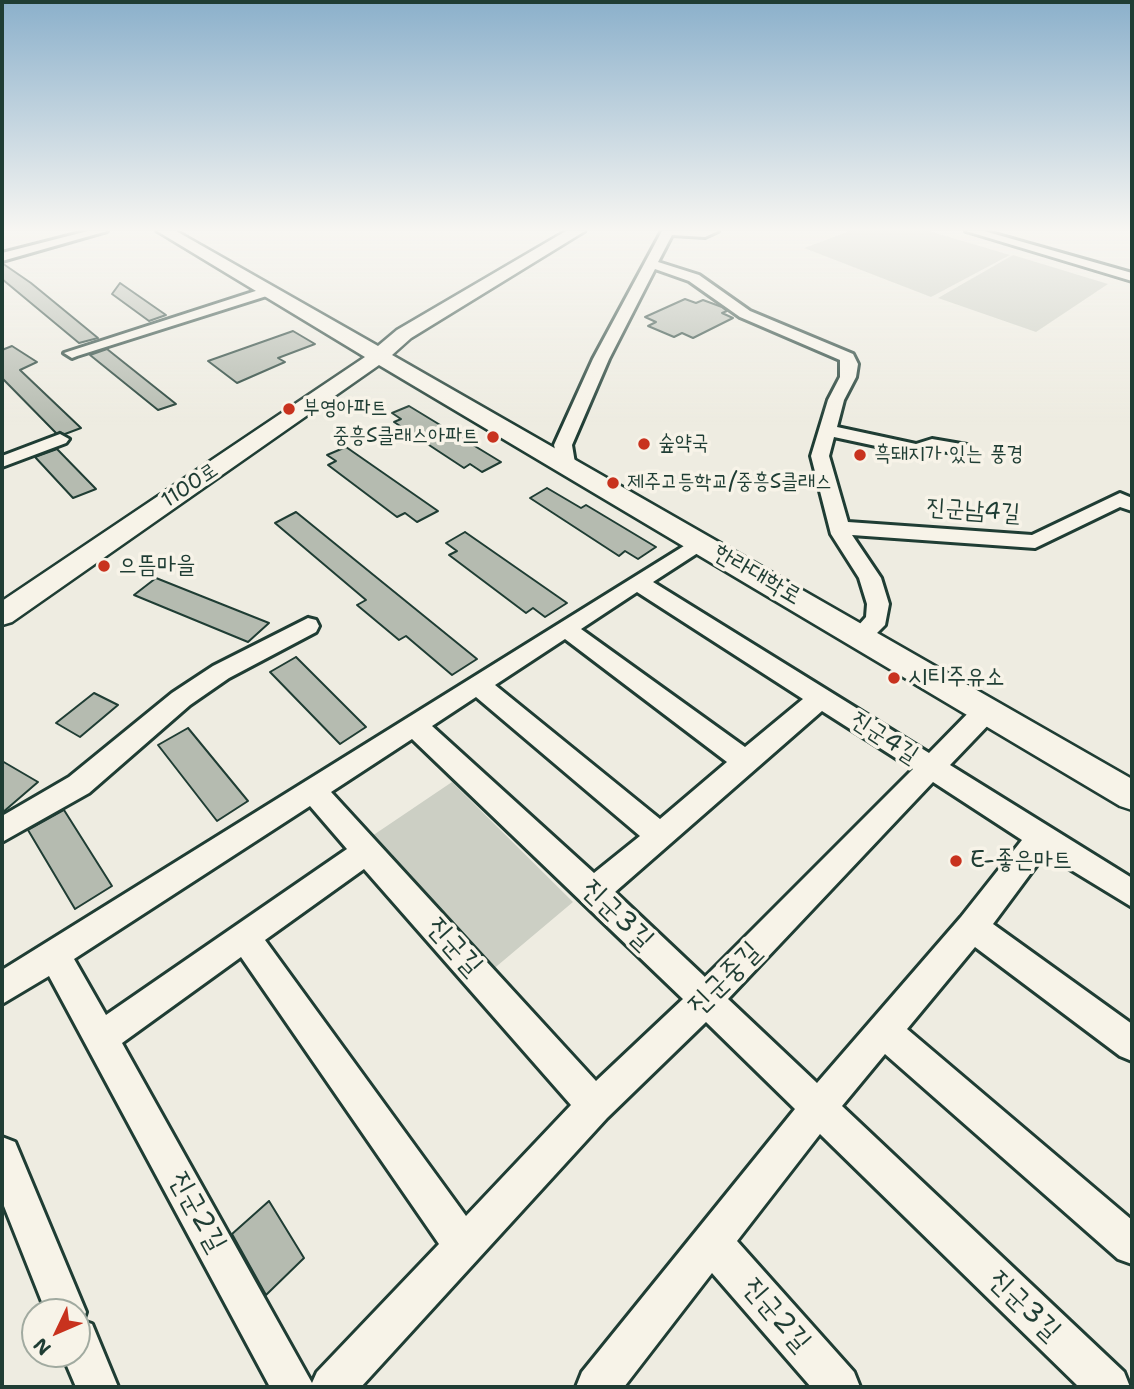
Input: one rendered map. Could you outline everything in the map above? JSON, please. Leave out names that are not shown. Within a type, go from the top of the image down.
[{"type":"main road","name":"한라대학로","points":[[276,296],[861,635],[1132,796]]},
{"type":"main road","name":"1100로","points":[[2,615],[379,356],[404,334],[468,296]]},
{"type":"main road","name":"1100로","points":[[379,356],[419,340],[492,296]]},
{"type":"street","points":[[72,353],[253,296]]},
{"type":"street","points":[[566,463],[563,445],[601,359],[635,296]]},
{"type":"street","points":[[719,296],[745,314],[847,357],[850,364],[848,377],[836,400],[820,456],[839,528],[870,578],[878,604],[877,620],[861,635]]},
{"type":"street","points":[[829,430],[918,450],[932,444],[961,449]]},
{"type":"street","points":[[2,462],[60,439]]},
{"type":"street","name":"진군남4길","points":[[839,528],[1035,542],[1120,499],[1132,505]]},
{"type":"street","points":[[2,988],[700,542]]},
{"type":"street","name":"진군4길","points":[[637,582],[1132,894]]},
{"type":"street","points":[[2,830],[79,785],[191,692],[222,672],[308,626]]},
{"type":"street","points":[[565,628],[746,762]]},
{"type":"street","points":[[478,684],[660,836]]},
{"type":"street","points":[[594,892],[821,697]]},
{"type":"street","name":"진군중길","points":[[332,1387],[465,1248],[595,1106],[706,999],[986,711]]},
{"type":"street","name":"진군3길","points":[[414,725],[594,892],[1108,1387]]},
{"type":"street","name":"진군길","points":[[312,790],[595,1106]]},
{"type":"street","points":[[597,1387],[818,1108],[972,927],[1041,837]]},
{"type":"street","points":[[101,1038],[368,850]]},
{"type":"street","points":[[972,927],[1132,1044]]},
{"type":"street","points":[[245,937],[465,1248]]},
{"type":"street","name":"진군2길","points":[[55,955],[293,1387]]},
{"type":"street","points":[[883,1030],[1132,1245]]},
{"type":"street","points":[[2,1155],[60,1298]]},
{"type":"street","name":"진군2길","points":[[712,1243],[839,1387]]},
{"type":"street","points":[[89,1368],[97,1387]]},
{"type":"shaded area","points":[[942,296],[1090,296],[1036,332],[938,298]]},
{"type":"shaded area","points":[[452,782],[573,902],[491,971],[372,836]]},
{"type":"building","points":[[22,296],[47,296],[98,338],[79,343]]},
{"type":"building","points":[[114,296],[138,296],[166,315],[149,321]]},
{"type":"building","points":[[685,299],[696,303],[703,300],[722,307],[727,311],[722,313],[733,318],[693,338],[682,333],[674,337],[648,326],[656,322],[645,317]]},
{"type":"building","points":[[293,331],[315,344],[278,358],[285,362],[237,383],[208,361]]},
{"type":"building","points":[[12,346],[37,362],[20,370],[81,428],[65,434],[56,433],[2,378],[2,350]]},
{"type":"building","points":[[107,349],[176,404],[158,410],[90,355]]},
{"type":"building","points":[[409,406],[501,462],[482,472],[470,464],[464,468],[394,422],[401,419],[392,413]]},
{"type":"building","points":[[346,447],[438,511],[417,522],[405,513],[397,517],[328,465],[336,461],[327,455]]},
{"type":"building","points":[[57,449],[96,489],[73,498],[35,457]]},
{"type":"building","points":[[547,488],[581,508],[586,505],[656,547],[638,559],[625,551],[619,556],[530,498]]},
{"type":"building","points":[[296,512],[477,659],[452,675],[406,636],[399,640],[357,605],[366,600],[275,523]]},
{"type":"building","points":[[465,532],[567,603],[545,617],[533,608],[526,613],[449,555],[457,551],[446,543]]},
{"type":"building","points":[[156,578],[269,623],[248,642],[134,595]]},
{"type":"building","points":[[296,657],[366,727],[340,744],[270,672]]},
{"type":"building","points":[[94,693],[118,705],[80,737],[56,723]]},
{"type":"building","points":[[188,728],[248,801],[217,821],[158,745]]},
{"type":"building","points":[[2,761],[38,782],[2,813]]},
{"type":"building","points":[[64,810],[112,886],[75,909],[28,830]]},
{"type":"building","points":[[269,1201],[304,1258],[266,1295],[232,1234]]},
{"type":"place","name":"부영아파트","points":[[289,409]]},
{"type":"place","name":"중흥S클래스아파트","points":[[493,437]]},
{"type":"place","name":"숲약국","points":[[644,444]]},
{"type":"place","name":"흑돼지가 있는 풍경","points":[[860,455]]},
{"type":"place","name":"제주고등학교/중흥S클래스","points":[[613,483]]},
{"type":"place","name":"으뜸마을","points":[[104,566]]},
{"type":"place","name":"시티주유소","points":[[894,678]]},
{"type":"place","name":"E-좋은마트","points":[[956,861]]}]
